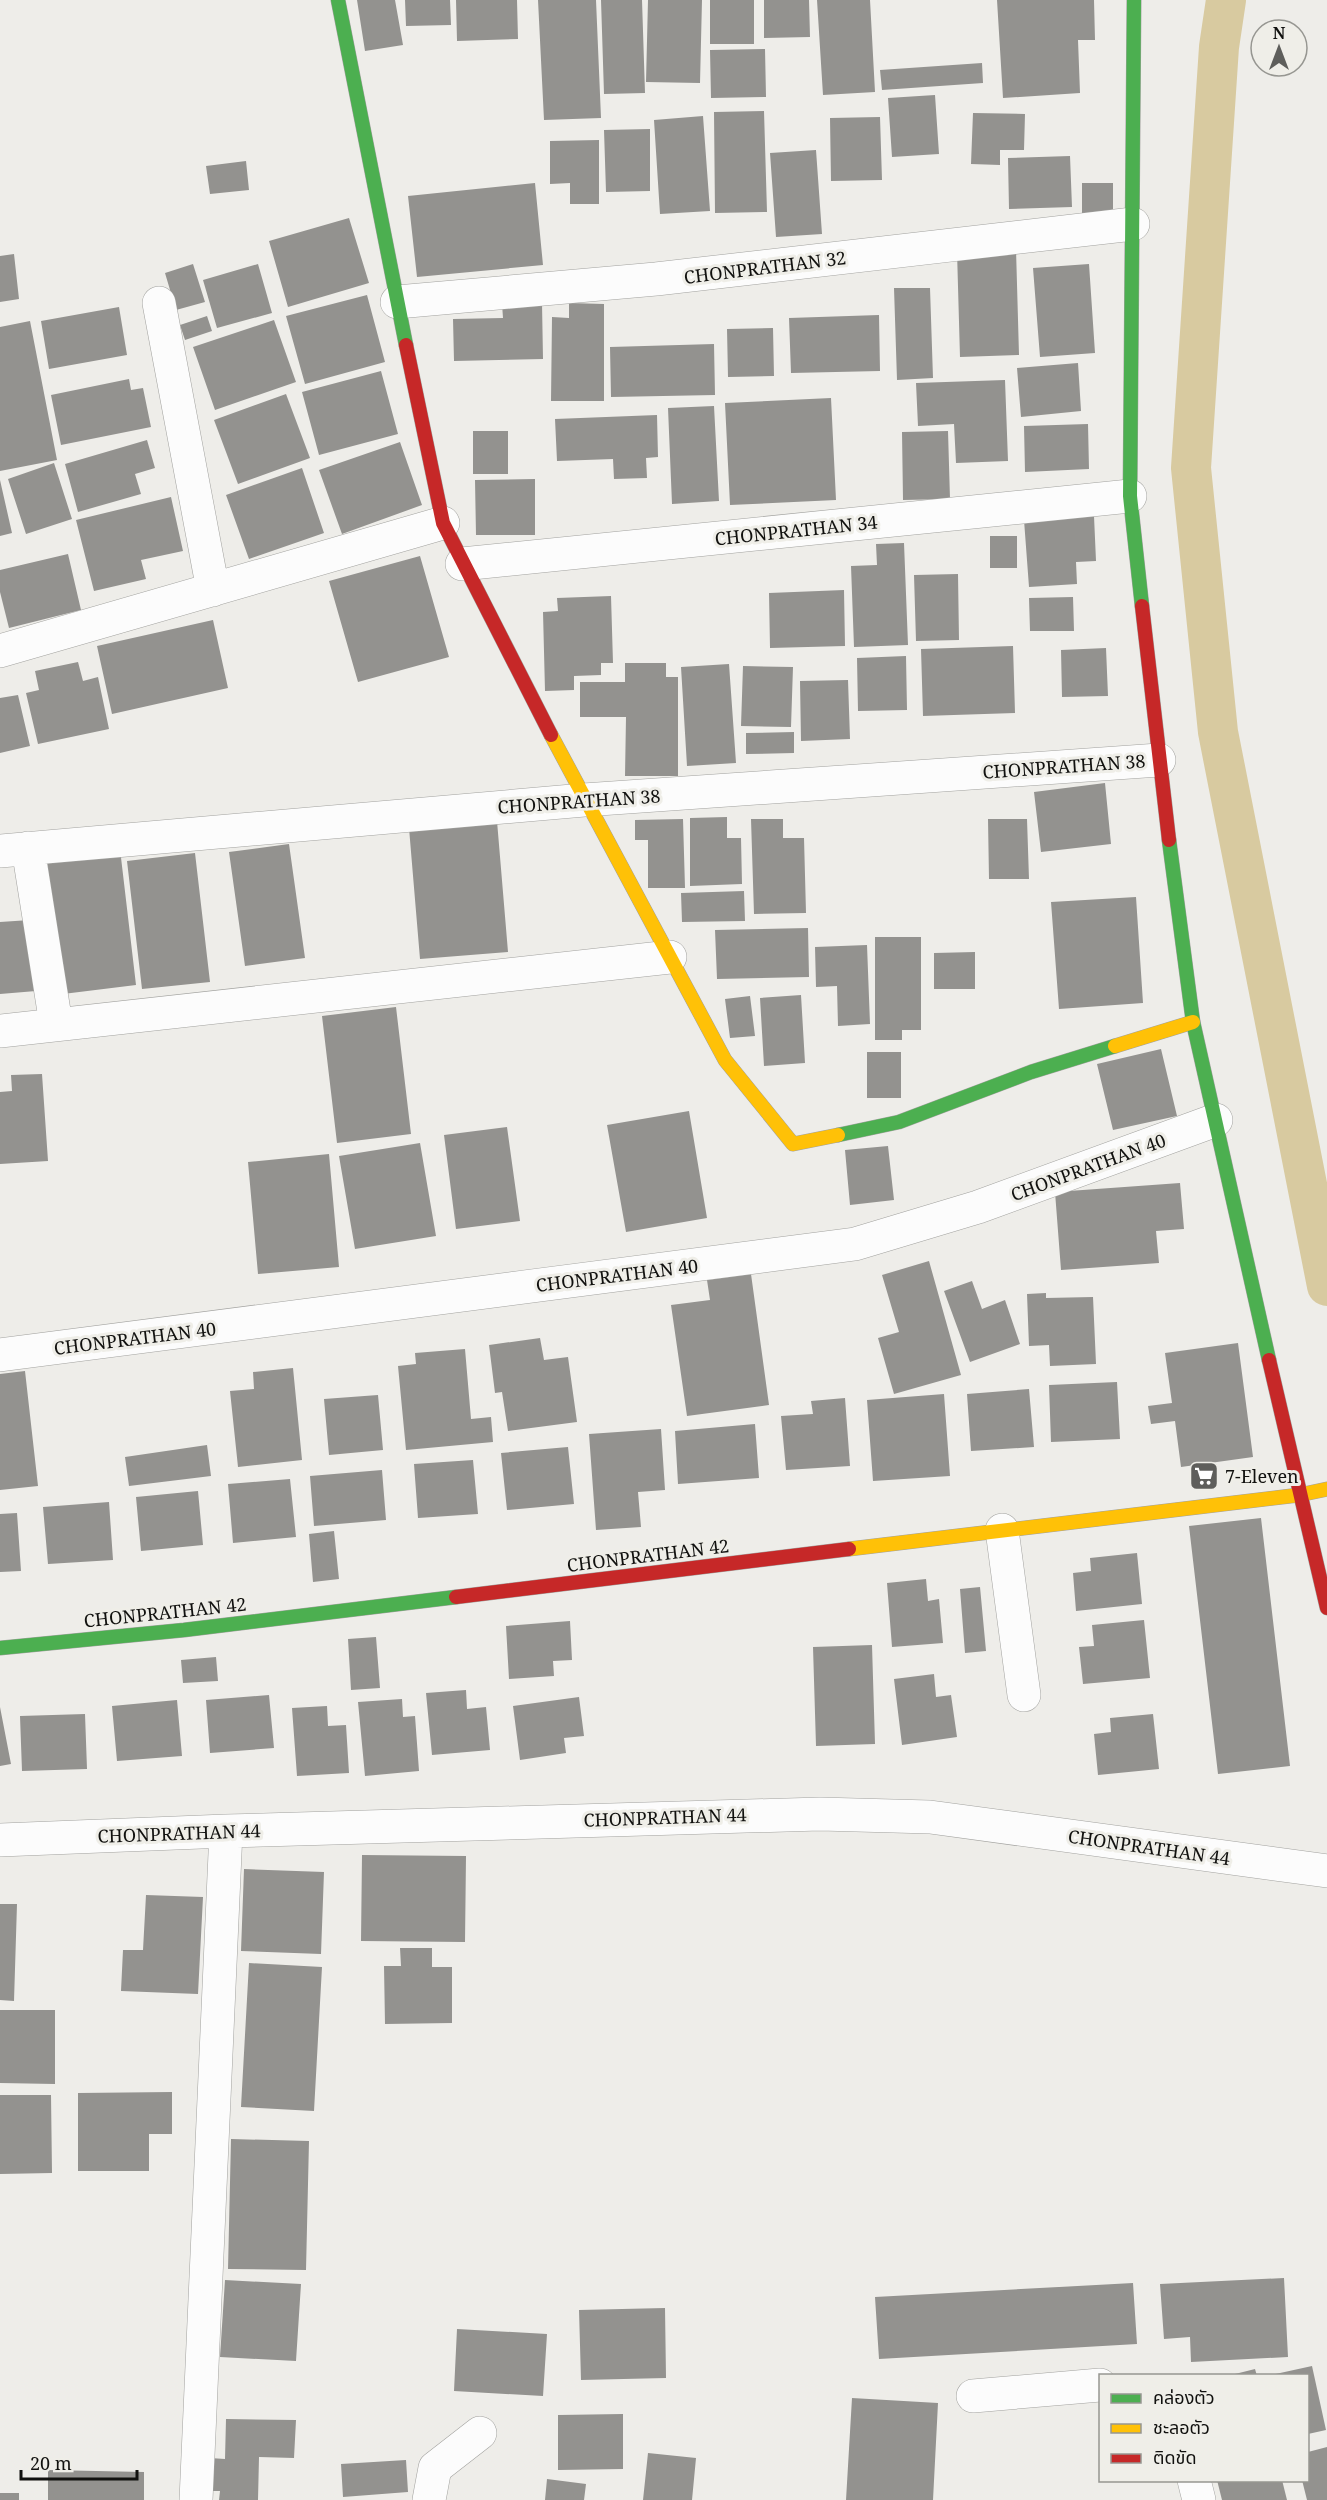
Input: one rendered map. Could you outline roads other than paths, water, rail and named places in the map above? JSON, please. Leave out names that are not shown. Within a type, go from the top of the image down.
[{"type":"street","points":[[338,0],[443,523],[584,800],[725,1060],[793,1144],[899,1122],[1031,1072],[1193,1022]]},
{"type":"street","points":[[1134,0],[1130,496],[1159,760],[1193,1022],[1299,1495],[1327,1608]]},
{"type":"street","name":"CHONPRATHAN 32","points":[[397,302],[656,279],[1133,224]]},
{"type":"street","points":[[159,303],[213,591]]},
{"type":"street","name":"CHONPRATHAN 34","points":[[462,564],[1130,496]]},
{"type":"street","points":[[0,651],[443,523]]},
{"type":"street","name":"CHONPRATHAN 38","points":[[14,849],[584,800],[1159,760]]},
{"type":"street","points":[[14,849],[56,1024]]},
{"type":"street","points":[[0,1031],[670,957]]},
{"type":"street","name":"CHONPRATHAN 40","points":[[0,1355],[855,1244],[978,1207],[1216,1120]]},
{"type":"street","name":"CHONPRATHAN 42","points":[[0,1648],[196,1628],[1299,1495],[1327,1489]]},
{"type":"street","points":[[1002,1530],[1024,1695]]},
{"type":"street","name":"CHONPRATHAN 44","points":[[0,1840],[226,1831],[820,1814],[919,1817],[1327,1871]]},
{"type":"street","points":[[196,2500],[226,1831]]},
{"type":"street","points":[[973,2396],[1099,2385]]},
{"type":"street","points":[[429,2500],[435,2468],[480,2433]]},
{"type":"street","points":[[1194,2482],[1199,2500]]},
{"type":"waterway","points":[[1226,0],[1219,47],[1191,468],[1218,732],[1327,1286]]},
{"type":"place","name":"7-Eleven","points":[[1204,1476]]}]
